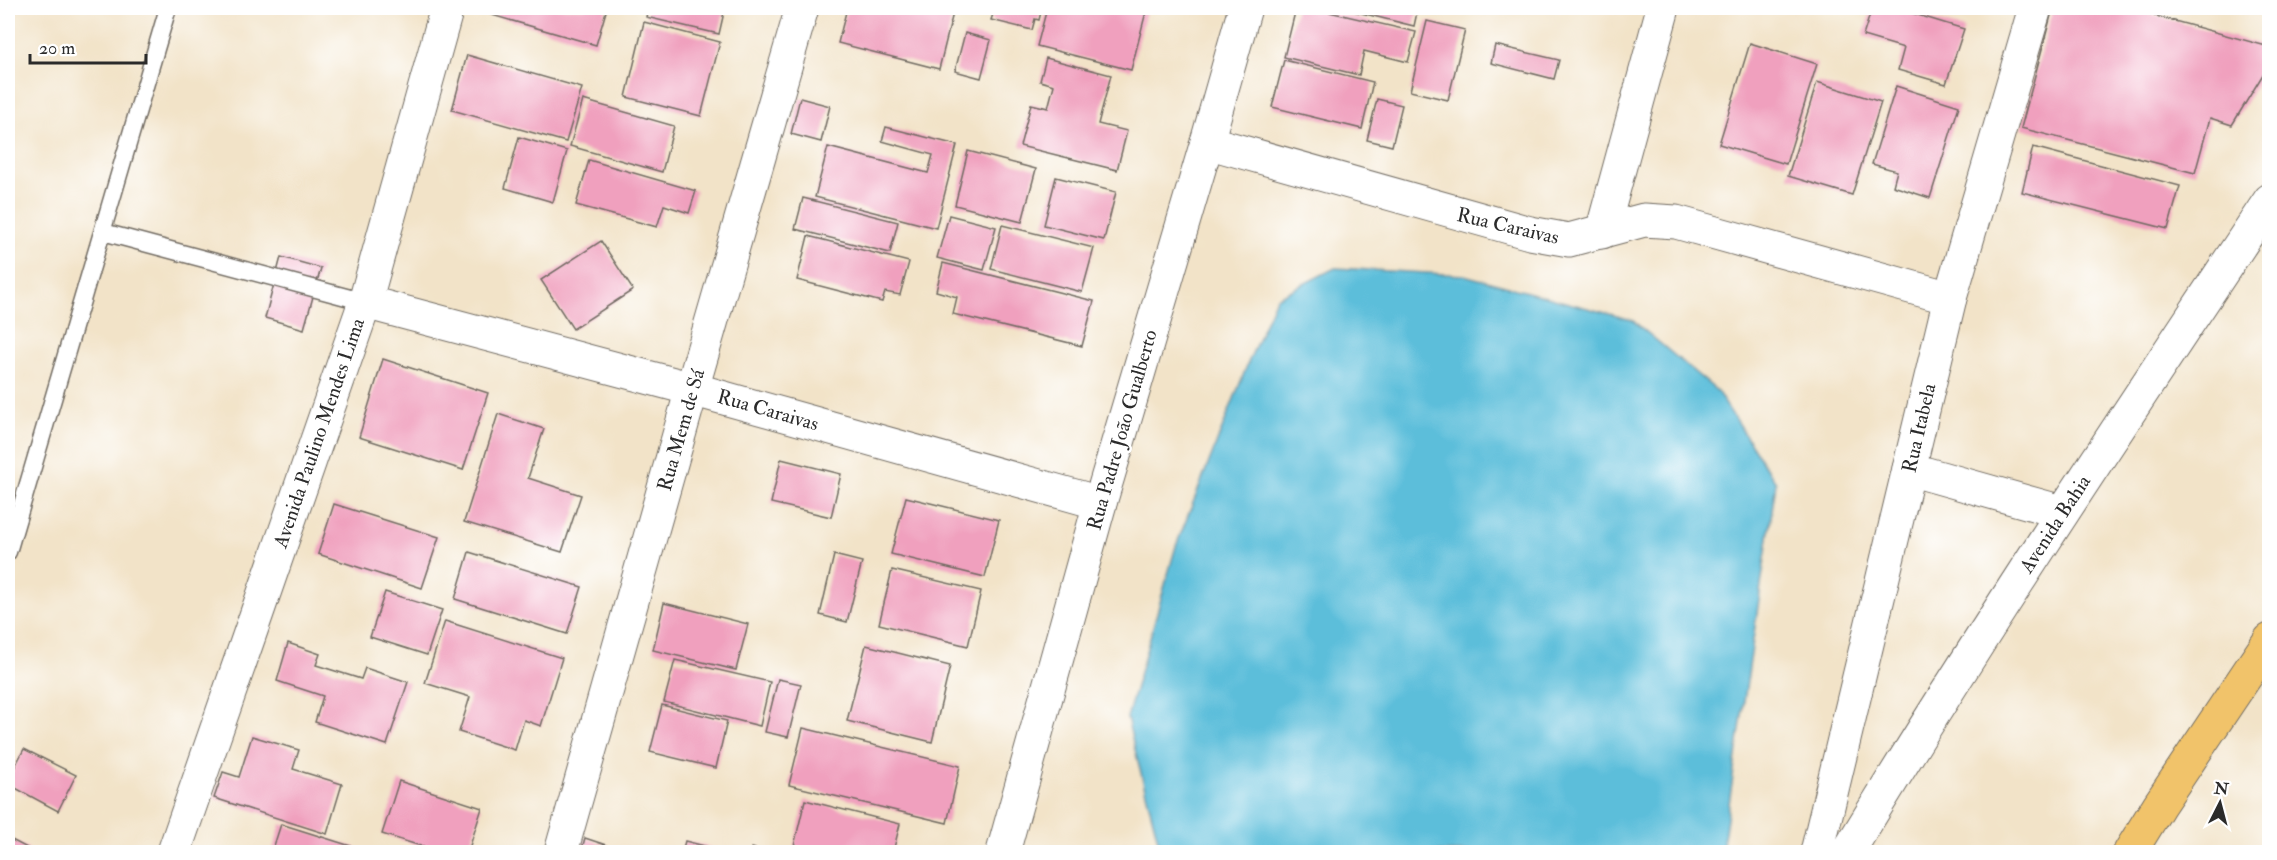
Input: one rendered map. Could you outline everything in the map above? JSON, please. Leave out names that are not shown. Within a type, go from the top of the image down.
[{"type":"highway","points":[[2130,852],[2270,640]]},
{"type":"street","name":"Avenida Paulino Mendes Lima","points":[[174,852],[365,302],[447,8]]},
{"type":"street","name":"Rua Mem de Sá","points":[[561,852],[802,8]]},
{"type":"street","name":"Rua Padre João Gualberto","points":[[1003,852],[1100,503],[1245,8]]},
{"type":"street","points":[[1602,232],[1663,8]]},
{"type":"street","name":"Rua Itabela","points":[[1817,852],[1950,298],[2034,8]]},
{"type":"street","name":"Rua Caraivas","points":[[1207,142],[1530,233],[1569,240],[1644,220],[1676,222],[1950,298]]},
{"type":"street","name":"Avenida Bahia","points":[[1848,852],[1916,740],[2062,512],[2270,200]]},
{"type":"street","name":"Rua Caraivas","points":[[365,302],[692,389],[1100,503]]},
{"type":"street","points":[[1910,469],[2062,512]]},
{"type":"lane","points":[[8,552],[168,8]]},
{"type":"lane","points":[[103,232],[365,302]]},
{"type":"water","points":[[1335,268],[1464,275],[1632,320],[1717,391],[1776,483],[1722,852],[1161,852],[1127,718],[1176,546],[1276,298]]},
{"type":"building","points":[[471,8],[607,8],[596,45]]},
{"type":"building","points":[[648,8],[725,8],[719,34],[646,17]]},
{"type":"building","points":[[847,8],[933,8],[953,13],[939,69],[838,43]]},
{"type":"building","points":[[995,8],[1042,8],[1039,20],[1035,19],[1032,30],[991,20]]},
{"type":"building","points":[[1047,8],[1147,8],[1131,70],[1037,46]]},
{"type":"building","points":[[1296,8],[1312,8],[1416,32],[1408,62],[1364,51],[1359,75],[1284,57]]},
{"type":"building","points":[[1341,8],[1418,8],[1414,26]]},
{"type":"building","points":[[1872,8],[1895,8],[1964,29],[1946,84],[1898,70],[1904,48],[1863,36]]},
{"type":"building","points":[[2053,8],[2127,8],[2270,47],[2270,63],[2232,125],[2210,118],[2195,173],[2021,128]]},
{"type":"building","points":[[1427,21],[1465,30],[1448,100],[1410,91]]},
{"type":"building","points":[[644,22],[720,42],[701,116],[626,97]]},
{"type":"building","points":[[965,33],[991,40],[981,78],[955,71]]},
{"type":"building","points":[[1750,43],[1817,64],[1786,164],[1719,144]]},
{"type":"building","points":[[1495,45],[1559,60],[1554,79],[1491,63]]},
{"type":"building","points":[[467,55],[582,88],[566,142],[452,110]]},
{"type":"building","points":[[1046,58],[1111,75],[1098,124],[1127,131],[1117,170],[1020,146],[1031,104],[1048,108],[1054,85],[1040,81]]},
{"type":"building","points":[[1284,60],[1373,82],[1362,129],[1272,107]]},
{"type":"building","points":[[1817,82],[1881,102],[1852,195],[1788,176]]},
{"type":"building","points":[[1896,86],[1959,106],[1930,198],[1893,186],[1897,171],[1872,164]]},
{"type":"building","points":[[800,98],[830,106],[821,142],[791,134]]},
{"type":"building","points":[[1377,99],[1402,105],[1392,146],[1367,140]]},
{"type":"building","points":[[583,100],[674,126],[662,172],[570,146]]},
{"type":"building","points":[[886,127],[957,145],[936,228],[815,197],[828,147],[928,173],[933,155],[882,141]]},
{"type":"building","points":[[519,137],[567,151],[553,202],[505,188]]},
{"type":"building","points":[[2033,147],[2180,186],[2168,229],[2022,192]]},
{"type":"building","points":[[968,151],[1036,169],[1022,222],[955,205]]},
{"type":"building","points":[[589,160],[696,191],[689,213],[664,205],[657,227],[576,205]]},
{"type":"building","points":[[1056,177],[1116,192],[1104,240],[1044,225]]},
{"type":"building","points":[[803,198],[898,222],[890,253],[795,229]]},
{"type":"building","points":[[949,215],[996,227],[984,270],[937,258]]},
{"type":"building","points":[[1002,225],[1094,248],[1082,292],[991,269]]},
{"type":"building","points":[[808,236],[909,262],[900,295],[885,292],[882,302],[797,280]]},
{"type":"building","points":[[601,241],[633,290],[573,329],[541,280]]},
{"type":"building","points":[[281,257],[321,268],[304,329],[265,318]]},
{"type":"building","points":[[943,263],[1094,301],[1082,346],[953,314],[957,297],[936,291]]},
{"type":"building","points":[[383,359],[488,393],[463,470],[359,437]]},
{"type":"building","points":[[498,414],[544,429],[528,478],[581,495],[562,552],[464,522]]},
{"type":"building","points":[[781,459],[841,474],[831,517],[771,503]]},
{"type":"building","points":[[906,497],[999,520],[985,577],[891,554]]},
{"type":"building","points":[[334,504],[439,537],[422,588],[318,554]]},
{"type":"building","points":[[469,552],[582,587],[567,634],[455,599]]},
{"type":"building","points":[[834,555],[862,562],[847,622],[820,615]]},
{"type":"building","points":[[892,570],[981,591],[968,646],[879,624]]},
{"type":"building","points":[[385,592],[442,610],[427,655],[370,637]]},
{"type":"building","points":[[664,603],[748,624],[736,670],[653,650]]},
{"type":"building","points":[[445,621],[562,658],[541,726],[524,720],[515,750],[459,732],[470,697],[425,683]]},
{"type":"building","points":[[288,643],[320,654],[316,665],[361,679],[365,668],[408,682],[387,745],[315,722],[323,696],[277,681]]},
{"type":"building","points":[[866,645],[950,666],[932,742],[847,721]]},
{"type":"building","points":[[675,660],[770,682],[760,726],[664,702]]},
{"type":"building","points":[[778,679],[801,684],[788,737],[765,732]]},
{"type":"building","points":[[662,705],[727,721],[716,768],[650,752]]},
{"type":"building","points":[[803,728],[960,766],[947,823],[789,785]]},
{"type":"building","points":[[252,736],[299,750],[293,769],[342,784],[327,834],[214,798],[223,772],[239,777]]},
{"type":"building","points":[[24,749],[76,775],[58,811],[8,784]]},
{"type":"building","points":[[399,781],[482,808],[468,852],[440,852],[382,834]]},
{"type":"building","points":[[805,800],[900,824],[893,852],[822,852],[794,846]]},
{"type":"building","points":[[281,824],[357,848],[355,852],[272,852]]},
{"type":"building","points":[[8,838],[29,849],[27,852],[8,852]]},
{"type":"building","points":[[585,838],[606,845],[603,852],[581,852]]},
{"type":"building","points":[[685,841],[728,852],[682,852]]},
{"type":"building","points":[[752,848],[766,852],[751,852]]}]
